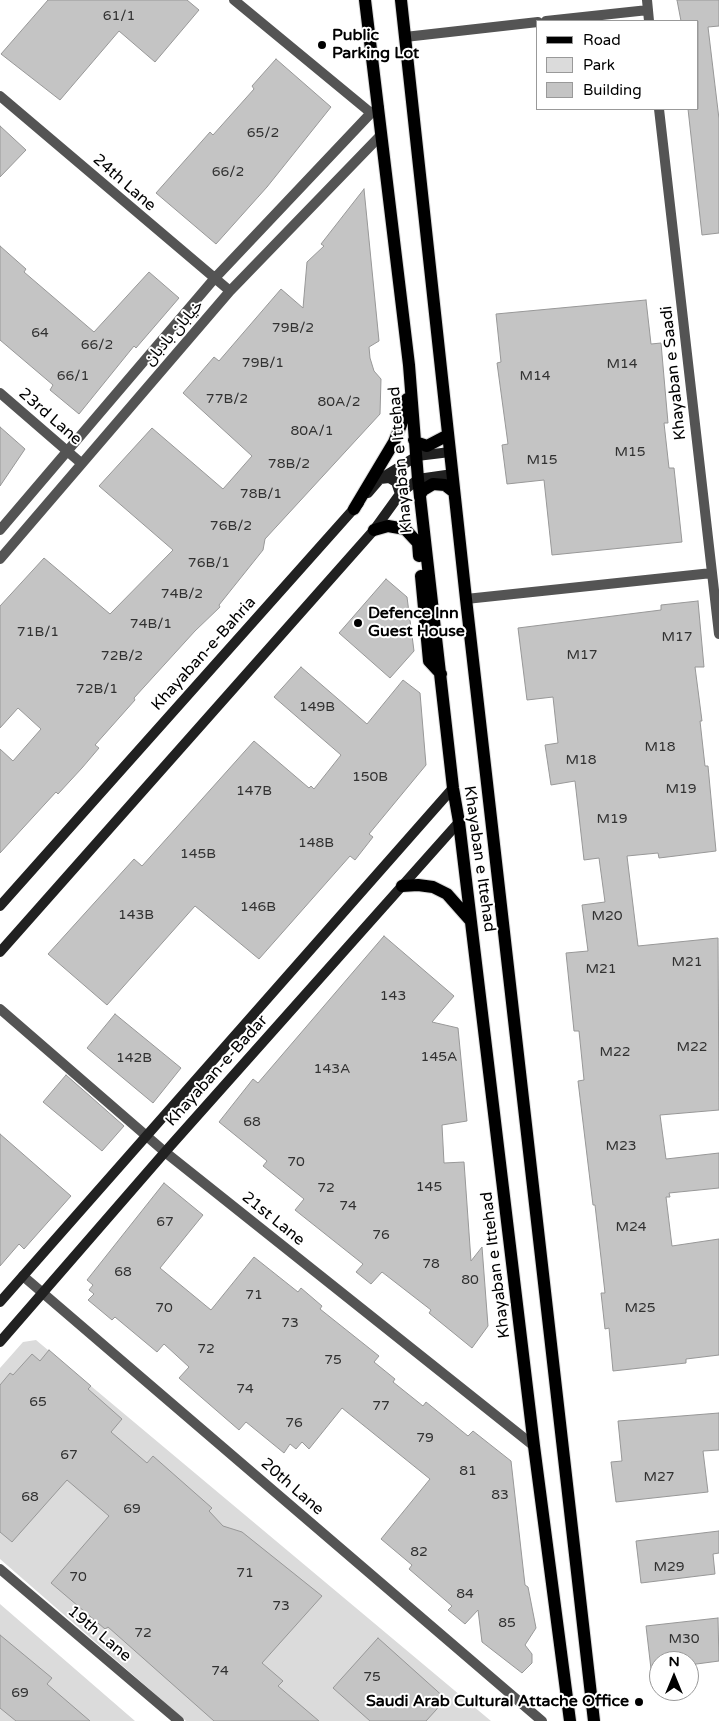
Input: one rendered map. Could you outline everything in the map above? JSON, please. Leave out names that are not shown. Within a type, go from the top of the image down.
[{"type":"main road","name":"Khayaban e Ittehad","points":[[365,0],[375,111],[381,135],[409,365],[418,479],[453,788],[459,822],[534,1446],[570,1721]]},
{"type":"main road","name":"Khayaban e Ittehad","points":[[401,0],[454,492],[594,1721]]},
{"type":"main road","points":[[354,509],[388,454],[401,425],[406,406],[409,365]]},
{"type":"main road","points":[[414,440],[427,446],[448,435]]},
{"type":"main road","name":"Khayaban-e-Bahria","points":[[0,906],[380,479],[417,456],[450,452]]},
{"type":"main road","points":[[0,952],[374,530],[400,494],[418,479],[452,474]]},
{"type":"main road","points":[[380,479],[389,478],[396,482],[400,494]]},
{"type":"main road","points":[[420,495],[423,490],[433,484],[445,484],[454,492]]},
{"type":"main road","points":[[374,530],[388,526],[405,529],[418,543],[429,661],[441,674]]},
{"type":"main road","name":"Khayaban-e-Badar","points":[[0,1302],[148,1137],[453,788]]},
{"type":"main road","name":"Khayaban-e-Badar","points":[[0,1342],[165,1152],[459,822]]},
{"type":"main road","points":[[402,886],[418,885],[433,887],[447,894],[471,922]]},
{"type":"street","points":[[234,0],[375,111]]},
{"type":"street","points":[[552,20],[647,5],[649,20]]},
{"type":"street","points":[[405,37],[536,22]]},
{"type":"street","name":"24th Lane","points":[[0,96],[230,292]]},
{"type":"street","name":"Khayaban e Saadi","points":[[660,110],[719,634]]},
{"type":"street","name":"خیابان بادبان","points":[[0,530],[66,450],[214,279],[375,111]]},
{"type":"street","name":"خیابان بادبان","points":[[0,559],[230,292],[381,135]]},
{"type":"street","name":"23rd Lane","points":[[0,394],[81,463]]},
{"type":"street","points":[[466,599],[712,573]]},
{"type":"street","name":"21st Lane","points":[[0,1009],[165,1152],[534,1446]]},
{"type":"street","name":"20th Lane","points":[[23,1276],[542,1721]]},
{"type":"street","name":"19th Lane","points":[[0,1569],[180,1721]]},
{"type":"green space","points":[[36,1340],[491,1721],[186,1721],[0,1559],[0,1368],[23,1342]]},
{"type":"green space","points":[[0,1604],[135,1721],[0,1721]]},
{"type":"building","points":[[48,0],[187,0],[199,10],[155,62],[119,31],[60,100],[1,54]]},
{"type":"building","points":[[677,0],[719,0],[719,26],[708,27],[719,119],[719,233],[702,235],[688,110],[699,110],[699,20],[681,20]]},
{"type":"building","points":[[276,59],[331,107],[267,187],[216,244],[156,193],[210,132],[213,135],[254,89],[252,86]]},
{"type":"building","points":[[0,126],[26,150],[0,177]]},
{"type":"building","points":[[364,189],[379,341],[369,347],[374,371],[381,379],[380,414],[265,539],[263,550],[219,605],[220,607],[195,631],[134,698],[135,700],[95,745],[99,748],[82,768],[58,794],[56,792],[0,853],[0,749],[13,761],[41,729],[18,708],[0,728],[0,606],[44,558],[110,614],[173,550],[99,486],[152,428],[223,489],[252,456],[183,393],[214,357],[219,361],[281,289],[303,308],[307,262],[324,246],[321,244]]},
{"type":"building","points":[[0,246],[26,269],[24,272],[94,332],[149,272],[179,298],[136,348],[134,346],[79,414],[50,390],[53,385],[0,340]]},
{"type":"building","points":[[646,300],[651,344],[661,343],[668,423],[664,423],[669,468],[674,468],[682,542],[552,555],[544,480],[507,484],[502,445],[508,444],[497,363],[501,362],[496,314]]},
{"type":"building","points":[[0,427],[25,449],[0,486]]},
{"type":"building","points":[[386,579],[407,597],[414,651],[390,678],[339,633]]},
{"type":"building","points":[[698,601],[704,667],[695,667],[702,721],[700,721],[705,766],[708,766],[716,851],[659,858],[658,853],[627,856],[638,946],[718,938],[719,1110],[660,1115],[666,1159],[719,1153],[719,1188],[669,1193],[670,1197],[666,1197],[672,1246],[719,1239],[719,1355],[686,1359],[686,1363],[613,1371],[609,1328],[605,1329],[601,1293],[605,1293],[578,1081],[584,1080],[579,1031],[574,1031],[566,953],[588,951],[582,905],[605,902],[599,858],[584,860],[575,781],[551,785],[545,745],[558,743],[553,697],[527,700],[518,628],[661,610],[661,605]]},
{"type":"building","points":[[301,667],[367,724],[403,680],[420,693],[426,765],[369,834],[373,837],[355,860],[350,856],[259,959],[195,906],[107,1005],[48,954],[134,859],[142,866],[254,741],[309,788],[311,786],[314,789],[341,755],[274,697]]},
{"type":"building","points":[[384,936],[454,996],[432,1022],[458,1028],[467,1121],[442,1125],[444,1163],[464,1162],[471,1261],[482,1247],[488,1326],[472,1348],[429,1313],[431,1310],[382,1272],[371,1284],[356,1272],[363,1264],[295,1210],[304,1199],[263,1166],[267,1161],[219,1122],[253,1079],[258,1083]]},
{"type":"building","points":[[115,1014],[181,1068],[153,1103],[87,1048]]},
{"type":"building","points":[[66,1075],[124,1126],[102,1151],[43,1102]]},
{"type":"building","points":[[0,1134],[71,1196],[24,1249],[19,1244],[0,1266]]},
{"type":"building","points":[[164,1183],[203,1215],[160,1268],[211,1310],[254,1257],[298,1292],[301,1288],[322,1306],[320,1309],[379,1356],[374,1362],[395,1379],[393,1382],[423,1406],[426,1402],[468,1436],[473,1431],[511,1461],[525,1585],[528,1587],[536,1628],[525,1645],[532,1654],[532,1663],[522,1673],[482,1642],[478,1610],[465,1624],[448,1610],[452,1606],[409,1569],[412,1565],[381,1539],[430,1479],[342,1408],[309,1449],[302,1442],[296,1449],[290,1444],[284,1453],[246,1422],[239,1430],[179,1378],[189,1367],[164,1344],[157,1352],[115,1317],[112,1320],[88,1300],[94,1294],[89,1290],[93,1285],[87,1280]]},
{"type":"building","points":[[49,1350],[91,1386],[88,1389],[122,1419],[111,1432],[147,1463],[153,1456],[212,1508],[209,1511],[223,1526],[242,1532],[322,1596],[262,1663],[283,1681],[278,1686],[319,1721],[214,1721],[108,1627],[105,1629],[51,1583],[109,1516],[67,1480],[12,1542],[0,1532],[0,1385],[10,1373],[13,1375],[32,1354],[40,1361]]},
{"type":"building","points":[[719,1413],[719,1450],[703,1451],[708,1492],[616,1502],[611,1462],[622,1461],[618,1421]]},
{"type":"building","points":[[719,1531],[719,1553],[713,1554],[715,1574],[641,1583],[636,1541]]},
{"type":"building","points":[[718,1618],[719,1661],[699,1664],[699,1651],[649,1652],[646,1626]]},
{"type":"building","points":[[0,1635],[52,1678],[47,1684],[90,1721],[16,1721],[0,1708]]},
{"type":"building","points":[[378,1638],[446,1699],[426,1721],[370,1721],[333,1688]]},
{"type":"place","name":"Public Parking Lot","points":[[322,45]]},
{"type":"place","name":"Defence Inn Guest House","points":[[358,623]]},
{"type":"place","name":"Saudi Arab Cultural Attache Office","points":[[639,1702]]}]
